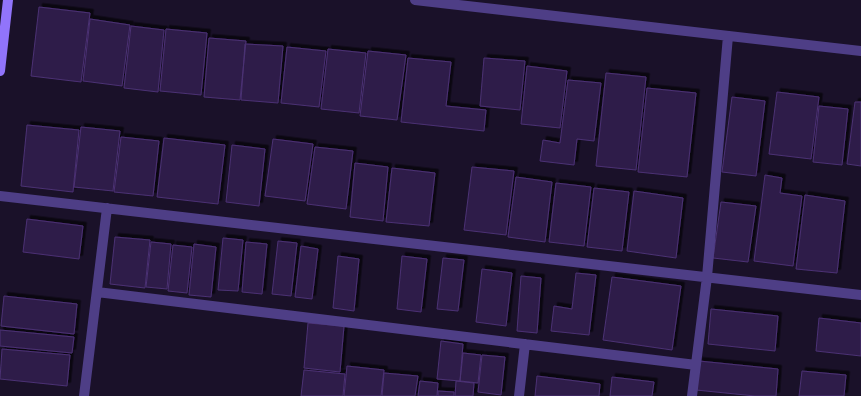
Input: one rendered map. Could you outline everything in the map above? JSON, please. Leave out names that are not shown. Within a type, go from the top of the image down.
[{"type":"street","points":[[0,70],[8,0]]},
{"type":"street","points":[[415,0],[861,51]]},
{"type":"street","points":[[692,396],[707,277],[728,36]]},
{"type":"street","points":[[0,196],[861,294]]},
{"type":"street","points":[[84,396],[107,208]]},
{"type":"street","points":[[97,292],[696,365]]},
{"type":"street","points":[[519,396],[525,344]]},
{"type":"building","points":[[39,7],[90,13],[81,82],[31,76]]},
{"type":"building","points":[[90,19],[130,25],[122,86],[83,81]]},
{"type":"building","points":[[131,26],[164,30],[158,92],[124,88]]},
{"type":"building","points":[[166,29],[207,33],[201,95],[160,91]]},
{"type":"building","points":[[209,38],[246,41],[240,100],[204,97]]},
{"type":"building","points":[[245,44],[283,46],[278,103],[241,100]]},
{"type":"building","points":[[287,47],[326,51],[319,107],[281,103]]},
{"type":"building","points":[[328,49],[366,53],[359,113],[321,109]]},
{"type":"building","points":[[368,51],[406,55],[397,120],[360,116]]},
{"type":"building","points":[[408,58],[451,62],[446,106],[486,110],[484,131],[401,122]]},
{"type":"building","points":[[484,58],[525,61],[520,110],[480,106]]},
{"type":"building","points":[[527,66],[567,71],[560,128],[521,124]]},
{"type":"building","points":[[606,73],[646,77],[636,170],[596,166]]},
{"type":"building","points":[[568,80],[601,83],[594,141],[577,139],[574,165],[540,161],[543,140],[560,143]]},
{"type":"building","points":[[647,88],[696,93],[687,177],[638,172]]},
{"type":"building","points":[[777,92],[819,97],[811,159],[769,154]]},
{"type":"building","points":[[732,97],[765,101],[756,176],[722,172]]},
{"type":"building","points":[[855,102],[861,102],[861,166],[847,164]]},
{"type":"building","points":[[819,106],[848,109],[842,165],[813,162]]},
{"type":"building","points":[[27,125],[79,130],[73,192],[21,186]]},
{"type":"building","points":[[81,127],[120,131],[113,191],[74,187]]},
{"type":"building","points":[[121,137],[159,141],[153,196],[114,192]]},
{"type":"building","points":[[164,138],[225,145],[218,204],[157,197]]},
{"type":"building","points":[[273,139],[313,144],[305,201],[265,196]]},
{"type":"building","points":[[232,145],[265,149],[259,206],[226,202]]},
{"type":"building","points":[[315,147],[353,151],[346,209],[307,204]]},
{"type":"building","points":[[355,163],[388,167],[383,221],[350,217]]},
{"type":"building","points":[[472,167],[514,171],[506,235],[464,230]]},
{"type":"building","points":[[392,168],[435,173],[429,226],[386,222]]},
{"type":"building","points":[[765,175],[782,178],[780,193],[802,196],[793,266],[754,261]]},
{"type":"building","points":[[516,177],[552,182],[545,242],[508,237]]},
{"type":"building","points":[[556,183],[591,187],[584,246],[549,242]]},
{"type":"building","points":[[594,188],[629,192],[622,251],[587,247]]},
{"type":"building","points":[[634,191],[683,198],[676,258],[627,251]]},
{"type":"building","points":[[805,195],[845,201],[837,273],[796,269]]},
{"type":"building","points":[[721,202],[756,206],[748,262],[713,258]]},
{"type":"building","points":[[27,219],[83,226],[79,259],[23,252]]},
{"type":"building","points":[[115,237],[150,240],[145,288],[110,284]]},
{"type":"building","points":[[223,238],[243,240],[238,291],[218,290]]},
{"type":"building","points":[[278,241],[297,243],[291,296],[272,294]]},
{"type":"building","points":[[151,242],[171,244],[167,289],[146,287]]},
{"type":"building","points":[[246,242],[267,244],[262,294],[242,292]]},
{"type":"building","points":[[194,244],[216,247],[211,297],[189,295]]},
{"type":"building","points":[[173,245],[192,247],[187,293],[168,291]]},
{"type":"building","points":[[301,246],[318,249],[312,299],[295,297]]},
{"type":"building","points":[[338,256],[359,259],[354,311],[333,308]]},
{"type":"building","points":[[402,256],[427,259],[421,312],[397,309]]},
{"type":"building","points":[[443,258],[464,260],[458,311],[437,309]]},
{"type":"building","points":[[482,269],[512,273],[506,326],[476,322]]},
{"type":"building","points":[[576,273],[596,275],[589,335],[551,331],[554,306],[572,309]]},
{"type":"building","points":[[521,276],[541,278],[537,333],[517,331]]},
{"type":"building","points":[[612,277],[681,286],[672,350],[603,340]]},
{"type":"building","points":[[4,296],[77,304],[74,334],[1,326]]},
{"type":"building","points":[[711,309],[778,316],[775,351],[708,344]]},
{"type":"building","points":[[819,318],[861,323],[861,356],[816,351]]},
{"type":"building","points":[[308,323],[344,326],[340,372],[304,368]]},
{"type":"building","points":[[0,330],[74,337],[72,353],[0,346]]},
{"type":"building","points":[[441,341],[463,344],[460,381],[437,379]]},
{"type":"building","points":[[2,349],[70,355],[67,386],[0,379]]},
{"type":"building","points":[[463,353],[481,355],[478,383],[460,381]]},
{"type":"building","points":[[482,355],[505,357],[501,395],[478,392]]},
{"type":"building","points":[[699,361],[778,369],[776,396],[755,396],[696,390]]},
{"type":"building","points":[[347,366],[384,370],[381,396],[344,396]]},
{"type":"building","points":[[304,370],[345,374],[343,396],[301,396]]},
{"type":"building","points":[[802,371],[846,375],[844,396],[799,396]]},
{"type":"building","points":[[384,373],[418,376],[415,396],[382,396]]},
{"type":"building","points":[[537,376],[600,384],[599,396],[535,396]]},
{"type":"building","points":[[612,377],[654,382],[652,396],[610,396]]},
{"type":"building","points":[[420,381],[438,383],[437,396],[418,396]]},
{"type":"building","points":[[456,381],[474,383],[473,396],[455,396]]},
{"type":"building","points":[[438,391],[454,392],[454,396],[438,396]]}]
